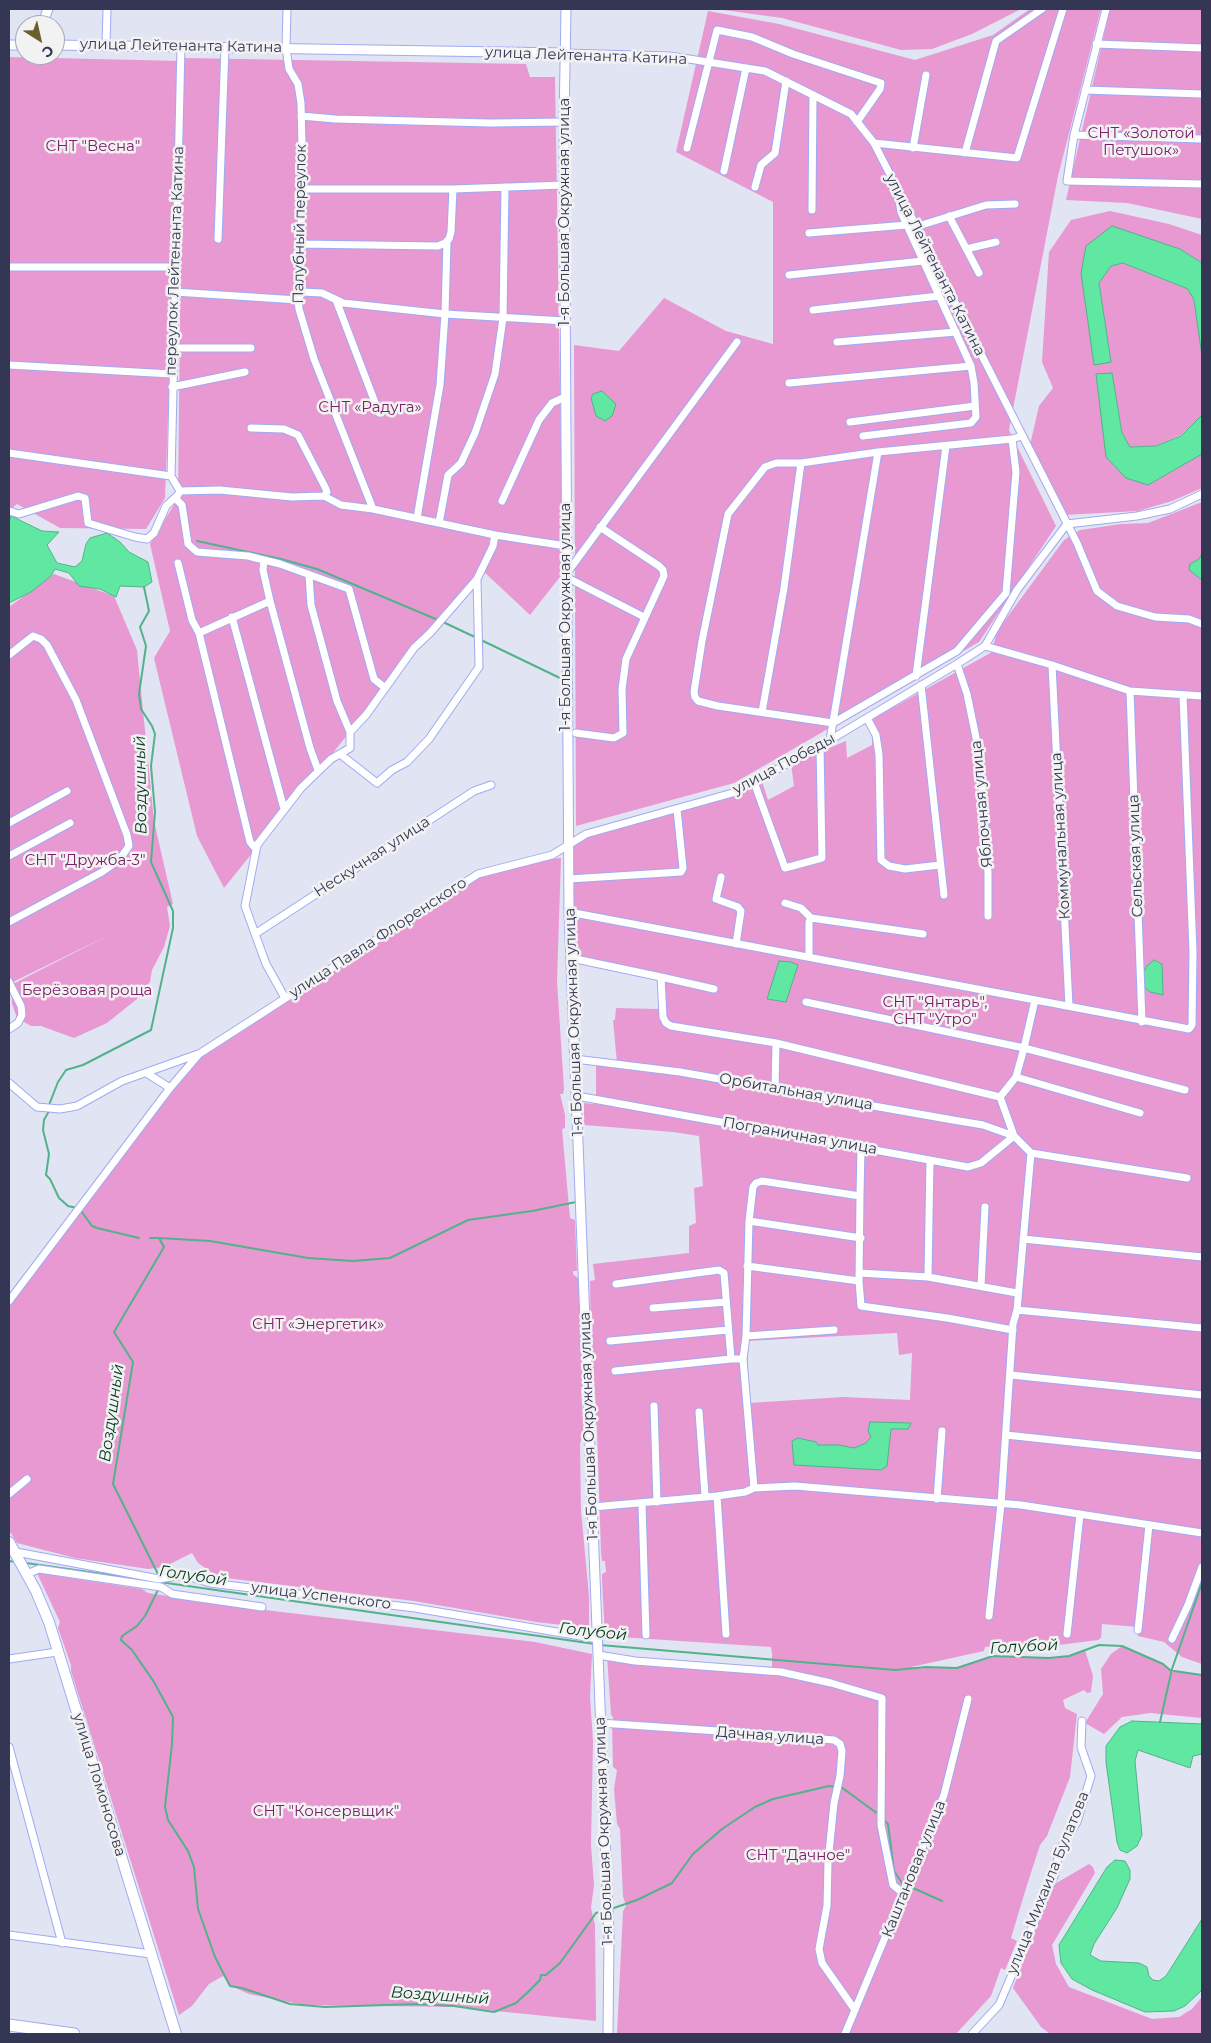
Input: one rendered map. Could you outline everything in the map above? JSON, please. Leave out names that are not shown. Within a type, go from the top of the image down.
[{"type":"main road","name":"улица Ломоносова","points":[[9,1542],[16,1552],[49,1622],[176,2034]]},
{"type":"main road","points":[[9,2025],[74,2034]]},
{"type":"street","points":[[106,45],[107,9]]},
{"type":"street","name":"Палубный переулок","points":[[287,9],[286,48],[289,69],[298,84],[301,116],[303,189],[299,309],[314,359],[374,509]]},
{"type":"street","name":"1-я Большая Окружная улица","points":[[566,9],[564,185],[569,912],[609,1936],[608,2034]]},
{"type":"street","points":[[965,153],[996,41],[1042,9]]},
{"type":"street","points":[[874,143],[1017,158],[1063,9]]},
{"type":"street","points":[[1106,9],[1074,136],[1067,181],[1202,184]]},
{"type":"street","points":[[687,148],[717,30],[752,37],[793,54],[880,82],[880,89],[857,122]]},
{"type":"street","points":[[1096,44],[1202,48]]},
{"type":"street","name":"улица Лейтенанта Катина","points":[[65,45],[670,56],[765,71],[851,114],[874,143],[1086,562],[1090,577],[1105,599],[1116,606],[1154,617],[1189,619],[1202,624]]},
{"type":"street","name":"переулок Лейтенанта Катина","points":[[171,476],[181,46]]},
{"type":"street","points":[[218,239],[225,47]]},
{"type":"street","points":[[724,171],[746,68]]},
{"type":"street","points":[[913,148],[926,75]]},
{"type":"street","points":[[755,187],[761,165],[775,153],[786,81]]},
{"type":"street","points":[[1085,90],[1202,94]]},
{"type":"street","points":[[812,210],[813,95]]},
{"type":"street","points":[[301,116],[335,119],[490,124],[564,122]]},
{"type":"street","points":[[1074,136],[1202,139]]},
{"type":"street","points":[[303,189],[453,189],[564,185]]},
{"type":"street","points":[[439,522],[448,475],[461,463],[475,434],[495,374],[503,318],[505,187]]},
{"type":"street","points":[[417,518],[440,385],[445,314],[447,241],[451,232],[453,189]]},
{"type":"street","points":[[863,436],[975,421],[974,383],[971,366],[906,225],[901,212],[898,192]]},
{"type":"street","points":[[915,227],[986,205],[1015,204]]},
{"type":"street","points":[[950,216],[979,273]]},
{"type":"street","points":[[809,233],[906,225]]},
{"type":"street","points":[[300,244],[438,246],[447,241]]},
{"type":"street","points":[[966,249],[996,242]]},
{"type":"street","points":[[789,274],[923,261]]},
{"type":"street","points":[[9,267],[176,267]]},
{"type":"street","points":[[175,292],[300,296],[322,293],[343,303],[445,314],[565,321]]},
{"type":"street","points":[[812,310],[939,296]]},
{"type":"street","points":[[336,300],[379,414]]},
{"type":"street","points":[[836,342],[956,332]]},
{"type":"street","points":[[644,617],[566,575],[737,342]]},
{"type":"street","points":[[173,348],[251,348]]},
{"type":"street","points":[[9,365],[172,374]]},
{"type":"street","points":[[789,383],[971,366]]},
{"type":"street","points":[[172,387],[245,372]]},
{"type":"street","points":[[502,500],[539,420],[552,403],[565,397]]},
{"type":"street","points":[[850,422],[975,406]]},
{"type":"street","points":[[250,428],[284,429],[298,435],[325,487],[327,492],[324,496]]},
{"type":"street","points":[[1012,439],[1016,472],[1006,593],[957,651],[833,723],[698,701],[694,692],[718,556],[728,514],[765,467],[776,463],[802,463],[878,452],[1012,439],[1022,436]]},
{"type":"street","points":[[916,676],[946,446]]},
{"type":"street","points":[[830,740],[878,452]]},
{"type":"street","points":[[9,453],[171,476],[180,490]]},
{"type":"street","points":[[762,712],[784,588],[802,463]]},
{"type":"street","points":[[180,490],[220,490],[292,497],[324,496],[341,505],[374,509],[495,534],[566,546]]},
{"type":"street","points":[[9,511],[19,514],[78,496],[85,498],[88,523],[135,538],[147,539],[154,533],[166,506],[175,498],[180,490]]},
{"type":"street","points":[[1202,494],[1170,509],[1137,516],[1067,524],[1017,590],[985,646],[1052,665],[1130,691],[1202,696]]},
{"type":"street","points":[[175,498],[182,505],[188,544],[197,552],[248,556],[349,589],[352,594],[374,679],[384,687]]},
{"type":"street","points":[[576,733],[614,738],[623,733],[622,689],[626,659],[664,576],[663,570],[600,527]]},
{"type":"street","points":[[350,732],[366,715],[384,687],[414,648],[477,579],[493,546],[495,534]]},
{"type":"street","points":[[264,560],[263,570],[270,601],[310,748],[318,770]]},
{"type":"street","points":[[178,563],[192,620],[199,633],[250,842],[256,849]]},
{"type":"street","points":[[285,998],[266,964],[245,906],[256,849],[284,809],[318,770],[350,748],[350,732],[337,701],[311,605],[309,575]]},
{"type":"street","points":[[340,754],[377,783],[392,770],[408,762],[429,739],[479,667],[477,579]]},
{"type":"street","points":[[199,633],[270,601]]},
{"type":"street","points":[[232,617],[284,809]]},
{"type":"street","points":[[9,654],[33,636],[41,639],[47,645],[76,700],[127,834],[129,846],[118,860],[102,872],[9,922]]},
{"type":"street","name":"улица Победы","points":[[568,846],[586,834],[736,792],[820,746],[985,646]]},
{"type":"street","name":"Яблочная улица","points":[[957,664],[968,694],[980,757],[988,873],[988,916]]},
{"type":"street","name":"Коммунальная улица","points":[[1052,665],[1070,1006]]},
{"type":"street","points":[[921,685],[944,895]]},
{"type":"street","name":"Сельская улица","points":[[1130,691],[1142,1022]]},
{"type":"street","points":[[569,912],[1070,1006],[1185,1030],[1192,1025],[1193,952],[1183,695]]},
{"type":"street","points":[[867,718],[876,735],[879,755],[881,860],[889,866],[906,868],[940,865]]},
{"type":"street","points":[[754,782],[785,868],[822,858],[820,746]]},
{"type":"street","name":"Нескучная улица","points":[[255,934],[466,796],[491,785]]},
{"type":"street","points":[[9,823],[67,791]]},
{"type":"street","points":[[569,879],[681,872],[683,868],[676,808]]},
{"type":"street","points":[[9,856],[70,823]]},
{"type":"street","name":"улица Павла Флоренского","points":[[9,1083],[37,1107],[60,1109],[77,1106],[122,1081],[148,1074],[199,1054],[478,874],[552,855],[568,846]]},
{"type":"street","points":[[721,877],[716,899],[738,907],[741,911],[736,944]]},
{"type":"street","points":[[785,903],[801,908],[812,918],[923,934]]},
{"type":"street","points":[[810,958],[808,922],[812,918]]},
{"type":"street","points":[[571,958],[714,988]]},
{"type":"street","points":[[661,977],[663,1017],[666,1023],[671,1026],[776,1043],[1000,1097]]},
{"type":"street","points":[[9,982],[21,1006],[22,1015],[18,1023],[9,1029]]},
{"type":"street","points":[[1000,1097],[1016,1077],[1035,1000]]},
{"type":"street","points":[[806,1002],[1024,1048],[1185,1090]]},
{"type":"street","points":[[775,1089],[776,1043]]},
{"type":"street","name":"улица Павла Флоренского","points":[[9,1301],[170,1088],[199,1054]]},
{"type":"street","name":"Орбитальная улица","points":[[575,1059],[680,1072],[983,1125],[1014,1136]]},
{"type":"street","points":[[148,1074],[170,1088]]},
{"type":"street","points":[[1016,1077],[1140,1113]]},
{"type":"street","name":"Пограничная улица","points":[[577,1096],[968,1167],[982,1163],[1014,1136]]},
{"type":"street","points":[[1000,1097],[1014,1136],[1031,1153],[1187,1178]]},
{"type":"street","points":[[861,1148],[859,1303],[864,1308],[947,1318],[1013,1330]]},
{"type":"street","points":[[989,1616],[1001,1504],[1013,1330],[1017,1310],[1017,1293],[1031,1153]]},
{"type":"street","points":[[928,1277],[930,1160]]},
{"type":"street","points":[[754,1488],[743,1358],[746,1336],[747,1266],[752,1187],[756,1182],[762,1181],[860,1196]]},
{"type":"street","points":[[981,1286],[985,1207]]},
{"type":"street","points":[[749,1221],[861,1238]]},
{"type":"street","points":[[1023,1239],[1202,1257]]},
{"type":"street","points":[[747,1266],[859,1281]]},
{"type":"street","points":[[616,1284],[719,1270],[724,1273],[726,1278],[731,1359]]},
{"type":"street","points":[[859,1273],[928,1277],[1017,1293]]},
{"type":"street","points":[[653,1308],[726,1302]]},
{"type":"street","points":[[1017,1310],[1202,1328]]},
{"type":"street","points":[[610,1341],[728,1330]]},
{"type":"street","points":[[746,1336],[834,1330]]},
{"type":"street","points":[[614,1371],[743,1358]]},
{"type":"street","points":[[1011,1375],[1202,1395]]},
{"type":"street","points":[[654,1406],[657,1502]]},
{"type":"street","points":[[699,1412],[704,1495]]},
{"type":"street","points":[[937,1499],[942,1431]]},
{"type":"street","points":[[1006,1435],[1202,1456]]},
{"type":"street","points":[[9,1494],[27,1479]]},
{"type":"street","points":[[592,1507],[642,1504],[704,1495],[717,1496],[745,1492],[754,1488],[819,1487],[1001,1504],[1202,1533]]},
{"type":"street","points":[[717,1496],[726,1634]]},
{"type":"street","points":[[642,1504],[646,1635]]},
{"type":"street","points":[[1067,1634],[1080,1514]]},
{"type":"street","points":[[1138,1630],[1149,1526]]},
{"type":"street","name":"улица Успенского","points":[[16,1552],[159,1579],[184,1575],[210,1583],[415,1608],[598,1639]]},
{"type":"street","points":[[1172,1639],[1188,1605],[1202,1567]]},
{"type":"street","points":[[27,1574],[39,1569],[76,1574],[161,1587],[172,1594],[262,1606]]},
{"type":"street","points":[[9,1659],[57,1652]]},
{"type":"street","points":[[598,1653],[643,1662],[781,1672],[882,1698],[881,1825],[893,1885],[904,1894]]},
{"type":"street","name":"Каштановая улица","points":[[845,2034],[944,1795],[968,1699]]},
{"type":"street","name":"улица Михаила Булатова","points":[[972,2034],[999,2005],[1054,1876],[1060,1849],[1077,1822],[1091,1776],[1081,1747],[1082,1721]]},
{"type":"street","name":"Дачная улица","points":[[600,1723],[777,1735],[834,1740],[840,1744],[842,1752],[828,1862],[827,1906],[819,1949],[822,1963],[855,2010]]},
{"type":"street","points":[[9,1747],[62,1943]]},
{"type":"street","points":[[9,1935],[151,1954]]},
{"type":"green space","points":[[716,9],[1021,9],[972,34],[932,49],[901,50],[782,18]]},
{"type":"green space","points":[[1030,9],[1101,9],[1058,176],[1009,430],[1056,526],[979,642],[734,783],[576,826],[574,345],[619,351],[664,298],[726,331],[773,344],[773,202],[676,152],[708,11],[779,24],[915,60],[993,35]]},
{"type":"green space","name":"СНТ «Золотой Петушок»","points":[[1110,9],[1202,9],[1202,219],[1127,203],[1066,200]]},
{"type":"green space","name":"СНТ \"Весна\"","points":[[9,57],[15,57],[15,65],[65,65],[65,58],[181,61],[165,498],[146,529],[60,528],[17,504],[9,511]]},
{"type":"green space","name":"СНТ «Радуга»","points":[[183,58],[526,64],[530,77],[555,77],[563,573],[530,615],[481,569],[224,888],[197,836],[154,658],[170,631],[150,544],[178,498]]},
{"type":"green space","points":[[1110,211],[1169,224],[1202,235],[1202,263],[1180,249],[1086,246],[1111,362],[1099,283],[1111,266],[1123,263],[1188,289],[1194,299],[1201,343],[1202,415],[1181,435],[1156,446],[1130,447],[1122,433],[1112,373],[1106,456],[1148,485],[1202,454],[1202,488],[1172,501],[1138,511],[1064,515],[1030,445],[1039,406],[1053,388],[1042,362],[1049,252],[1071,220]]},
{"type":"green space","name":"СНТ \"Янтарь\", СНТ \"Утро\"","points":[[1202,502],[1202,1664],[1182,1657],[1164,1642],[1138,1636],[1138,1627],[1102,1624],[1101,1638],[1098,1640],[1027,1649],[1025,1645],[985,1647],[984,1651],[911,1667],[957,1668],[993,1656],[1049,1658],[1069,1656],[1085,1650],[1093,1676],[1091,1692],[1087,1693],[1084,1690],[1063,1700],[1065,1708],[1077,1714],[1070,1777],[1047,1836],[1040,1845],[1027,1885],[1011,1938],[1017,1941],[1005,1970],[1001,1968],[991,1996],[956,2034],[617,2034],[623,1911],[626,1906],[623,1896],[620,1829],[617,1824],[614,1789],[617,1770],[613,1767],[612,1724],[614,1720],[611,1714],[607,1657],[772,1667],[772,1653],[771,1647],[605,1636],[602,1574],[606,1572],[605,1561],[602,1561],[601,1552],[597,1428],[594,1411],[596,1408],[591,1343],[590,1281],[595,1280],[593,1264],[689,1253],[689,1226],[696,1223],[694,1188],[703,1186],[699,1136],[673,1132],[584,1125],[584,1103],[593,1104],[596,1094],[596,1062],[617,1063],[613,1020],[615,1020],[616,1008],[658,1009],[662,975],[579,961],[573,942],[571,905],[573,841],[762,781],[768,800],[794,786],[791,764],[846,741],[847,758],[872,745],[872,721],[876,717],[992,652],[997,631],[1064,540],[1080,530],[1121,524],[1148,523]],"holes":[[[897,1333],[899,1355],[912,1353],[910,1400],[843,1397],[749,1403],[747,1341]]]},
{"type":"green space","name":"СНТ \"Дружба-3\"","points":[[54,574],[114,596],[137,650],[154,821],[173,904],[167,907],[170,926],[164,947],[152,970],[150,982],[137,999],[107,1023],[74,1038],[41,1026],[31,1026],[17,1018],[12,1004],[11,985],[109,935],[9,984],[9,607]]},
{"type":"green space","name":"СНТ «Энергетик»","points":[[561,858],[557,981],[564,1089],[563,1094],[560,1094],[565,1115],[565,1128],[562,1129],[570,1218],[575,1220],[577,1271],[573,1271],[573,1274],[579,1279],[583,1380],[581,1390],[584,1433],[580,1443],[581,1511],[589,1596],[589,1628],[536,1622],[414,1601],[218,1577],[198,1563],[192,1553],[164,1567],[148,1569],[75,1558],[17,1543],[9,1530],[9,1301],[155,1107],[202,1053],[464,880],[548,859]]},
{"type":"green space","name":"СНТ \"Консервщик\"","points":[[37,1573],[142,1589],[148,1593],[231,1606],[535,1642],[592,1654],[590,1697],[593,1741],[591,1845],[594,1885],[591,1908],[595,1925],[596,2021],[455,2007],[304,2005],[249,1994],[231,1986],[223,1976],[209,1984],[192,2006],[179,2015],[71,1671],[71,1665],[58,1628],[60,1622]]},
{"type":"green space","points":[[1122,1646],[1163,1664],[1170,1670],[1202,1675],[1202,1718],[1150,1713],[1122,1717],[1104,1734],[1085,1723],[1103,1694],[1101,1669],[1111,1654]]},
{"type":"green space","points":[[1089,1864],[1093,1867],[1095,1873],[1052,1945],[1056,1964],[1069,1987],[1152,2019],[1179,2017],[1192,2009],[1202,1997],[1202,2034],[1050,2034],[1041,2027],[1013,1988],[1053,1885]]},
{"type":"shaded area","points":[[1112,226],[1180,249],[1202,263],[1202,356],[1194,300],[1188,289],[1123,263],[1111,266],[1099,283],[1111,362],[1094,365],[1081,273],[1086,246]]},
{"type":"shaded area","points":[[1112,373],[1122,433],[1130,447],[1156,446],[1181,436],[1202,415],[1202,454],[1148,485],[1126,478],[1106,457],[1096,374]]},
{"type":"shaded area","points":[[602,391],[616,404],[612,416],[605,421],[596,416],[591,398],[593,394]]},
{"type":"shaded area","points":[[11,516],[42,531],[59,532],[47,545],[57,563],[75,567],[82,561],[86,544],[90,538],[107,533],[120,542],[129,552],[148,562],[152,582],[144,587],[120,586],[116,597],[100,589],[79,586],[69,573],[55,569],[51,576],[31,592],[9,603],[9,522]]},
{"type":"shaded area","points":[[1202,554],[1202,580],[1189,570],[1190,564],[1199,559]]},
{"type":"shaded area","points":[[1154,960],[1162,964],[1163,995],[1150,992],[1144,986],[1143,974],[1147,966]]},
{"type":"shaded area","points":[[779,961],[798,965],[786,1002],[767,999]]},
{"type":"shaded area","points":[[870,1422],[911,1423],[908,1429],[891,1429],[887,1466],[881,1470],[794,1465],[792,1441],[798,1438],[816,1442],[818,1445],[839,1445],[854,1448],[866,1443],[871,1437],[868,1431]]},
{"type":"shaded area","points":[[1132,1721],[1202,1724],[1202,1754],[1193,1756],[1190,1768],[1138,1750],[1135,1761],[1142,1835],[1137,1846],[1127,1853],[1120,1850],[1117,1842],[1106,1762],[1106,1746],[1120,1727]]},
{"type":"shaded area","points":[[1115,1860],[1125,1861],[1130,1870],[1130,1879],[1117,1908],[1094,1944],[1090,1955],[1101,1961],[1139,1963],[1147,1967],[1149,1976],[1153,1980],[1159,1981],[1166,1976],[1202,1919],[1202,1990],[1185,2006],[1174,2011],[1145,2012],[1092,1990],[1072,1979],[1061,1963],[1059,1945],[1107,1867]]},
{"type":"waterway","points":[[197,541],[281,559],[317,569],[438,620]]},
{"type":"waterway","name":"Воздушный","points":[[49,1105],[58,1082],[66,1070],[83,1065],[151,1030],[173,928],[173,911],[151,862],[155,812],[151,766],[155,734],[141,709],[139,694],[146,646],[140,627],[149,611],[144,587]]},
{"type":"waterway","points":[[443,622],[477,638]]},
{"type":"waterway","points":[[481,640],[562,679]]},
{"type":"waterway","name":"Воздушный","points":[[49,1111],[44,1120],[43,1130],[49,1154],[46,1175],[50,1179],[59,1198],[68,1206],[77,1208]]},
{"type":"waterway","points":[[159,1238],[210,1241],[308,1258],[353,1261],[390,1258],[468,1220],[532,1211],[576,1202]]},
{"type":"waterway","name":"Воздушный","points":[[81,1211],[92,1226],[139,1238]]},
{"type":"waterway","name":"Воздушный","points":[[150,1238],[159,1238],[164,1247],[114,1332],[133,1362],[113,1484],[159,1576]]},
{"type":"waterway","name":"Голубой","points":[[9,1561],[16,1562]]},
{"type":"waterway","name":"Голубой","points":[[26,1563],[595,1644]]},
{"type":"waterway","points":[[1160,1722],[1172,1669],[1202,1583]]},
{"type":"waterway","name":"Воздушный","points":[[158,1590],[145,1616],[137,1626],[122,1636],[121,1640],[132,1650],[154,1682],[173,1717],[165,1807],[168,1820],[188,1851],[194,1867],[198,1909],[215,1957],[230,1986],[242,1988],[290,2004],[325,2007],[417,2004],[454,2006],[494,2012],[516,2003],[540,1980],[541,1975],[546,1975],[560,1963],[596,1913],[606,1910]]},
{"type":"waterway","name":"Голубой","points":[[600,1645],[895,1670],[926,1667],[957,1668],[993,1656],[1049,1658],[1069,1656],[1099,1645],[1122,1646],[1163,1664],[1170,1670]]},
{"type":"waterway","name":"Голубой","points":[[1174,1671],[1202,1675]]},
{"type":"waterway","name":"Воздушный","points":[[611,1909],[637,1900],[672,1883],[693,1854],[722,1829],[755,1807],[773,1799],[829,1786],[841,1787],[878,1814]]},
{"type":"waterway","name":"Воздушный","points":[[883,1819],[888,1824],[894,1871],[902,1883],[942,1901]]},
{"type":"park label","name":"Берёзовая роща","points":[[87,991]]},
{"type":"park label","name":"СНТ \"Дачное\"","points":[[798,1856]]}]
